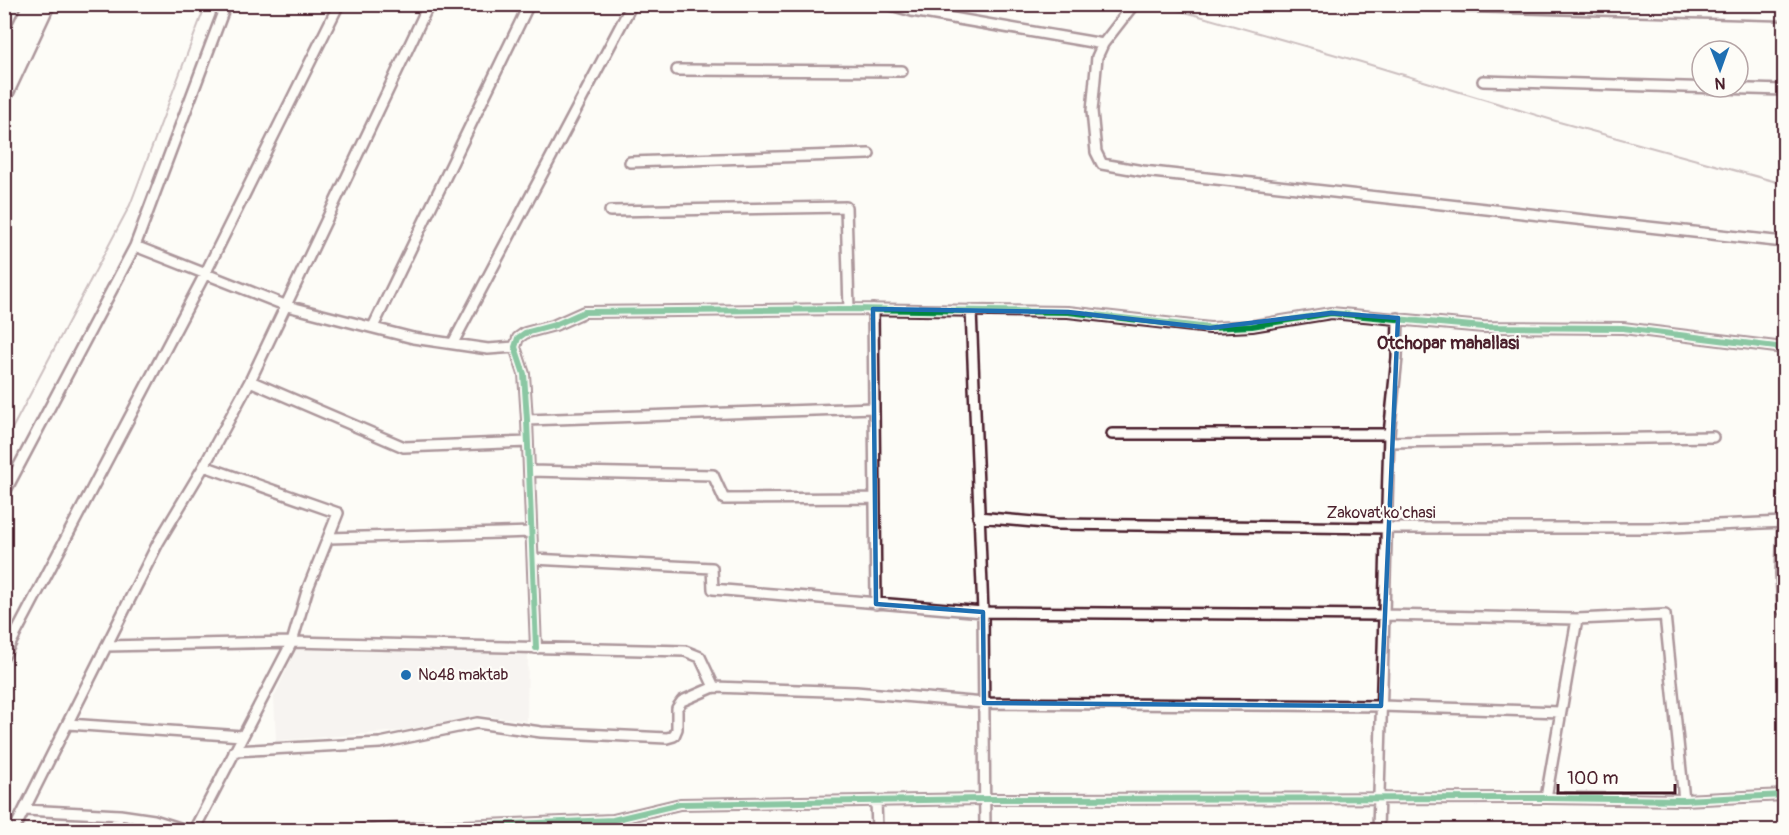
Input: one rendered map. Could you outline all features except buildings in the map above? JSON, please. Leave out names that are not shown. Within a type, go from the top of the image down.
[{"type":"highway","points":[[4,64],[32,4]]},
{"type":"highway","points":[[4,94],[46,4]]},
{"type":"street","points":[[4,494],[135,246],[226,4]]},
{"type":"street","points":[[4,656],[204,274],[339,4]]},
{"type":"street","points":[[14,831],[158,543],[204,466],[250,381],[429,4]]},
{"type":"street","points":[[373,327],[529,4]]},
{"type":"street","points":[[453,343],[632,4]]},
{"type":"street","points":[[887,4],[912,11],[1103,44]]},
{"type":"street","points":[[1134,4],[1103,44],[1097,57],[1092,111],[1096,152],[1102,164],[1155,172],[1785,242]]},
{"type":"street","points":[[1376,4],[1785,15]]},
{"type":"street","points":[[677,70],[902,71]]},
{"type":"street","points":[[1482,81],[1785,90]]},
{"type":"street","points":[[630,162],[869,154]]},
{"type":"street","points":[[610,211],[846,207],[849,309]]},
{"type":"street","points":[[135,246],[287,306],[413,338],[488,349],[515,347]]},
{"type":"street","points":[[873,309],[876,604]]},
{"type":"street","points":[[536,648],[524,374],[515,347],[518,338],[525,333],[555,325],[584,312],[873,309],[1068,312],[1210,328],[1252,326],[1331,313],[1483,327],[1623,328],[1785,348]]},
{"type":"street","points":[[971,310],[983,612],[985,831]]},
{"type":"street","points":[[1378,831],[1377,798],[1389,438],[1397,358],[1398,318]]},
{"type":"street","points":[[250,381],[404,447],[528,442]]},
{"type":"street","points":[[527,420],[874,408]]},
{"type":"street","points":[[1112,434],[1389,438],[1713,437]]},
{"type":"street","points":[[194,831],[292,642],[308,588],[338,513],[204,466]]},
{"type":"street","points":[[529,471],[713,474],[724,499],[874,498]]},
{"type":"street","name":"Zakovat ko'chasi","points":[[978,517],[1056,524],[1386,528],[1649,528],[1785,522]]},
{"type":"street","points":[[1785,522],[1782,574],[1785,610]]},
{"type":"street","points":[[329,538],[531,532]]},
{"type":"street","points":[[533,559],[712,568],[713,589],[983,612],[1577,619],[1665,615],[1684,800]]},
{"type":"street","points":[[1546,798],[1577,619]]},
{"type":"street","points":[[106,646],[292,642],[684,651],[700,657],[714,687]]},
{"type":"street","points":[[234,751],[380,743],[477,723],[542,732],[667,738],[674,735],[677,729],[677,708],[681,701],[714,687],[856,692],[984,703],[1381,706],[1560,712]]},
{"type":"street","points":[[68,724],[242,736]]},
{"type":"street","points":[[361,831],[613,820],[680,804],[984,799],[1546,798],[1684,800],[1785,795]]},
{"type":"street","points":[[876,801],[877,831]]},
{"type":"street","points":[[25,810],[120,815],[154,820],[186,831]]},
{"type":"street","points":[[112,831],[120,815]]},
{"type":"highlighted area","points":[[873,309],[1068,312],[1210,328],[1331,313],[1398,318],[1381,706],[984,703],[983,612],[876,604]]},
{"type":"shaded area","name":"№48 maktab","points":[[296,649],[528,653],[527,721],[481,715],[401,731],[276,741],[274,697]]},
{"type":"waterway","points":[[4,444],[130,205],[206,4]]},
{"type":"waterway","points":[[1157,4],[1361,62],[1559,122],[1784,184]]},
{"type":"cycle path","points":[[536,648],[524,374],[515,347],[518,338],[525,333],[555,325],[584,312],[849,309],[1068,312],[1210,328],[1252,326],[1331,313],[1483,327],[1623,328],[1784,348]]},
{"type":"cycle path","points":[[361,830],[613,820],[680,804],[984,799],[1546,798],[1684,800],[1784,795]]},
{"type":"place","name":"№48 maktab","points":[[406,675]]},
{"type":"district","name":"Otchopar mahallasi","points":[[1448,343]]}]
